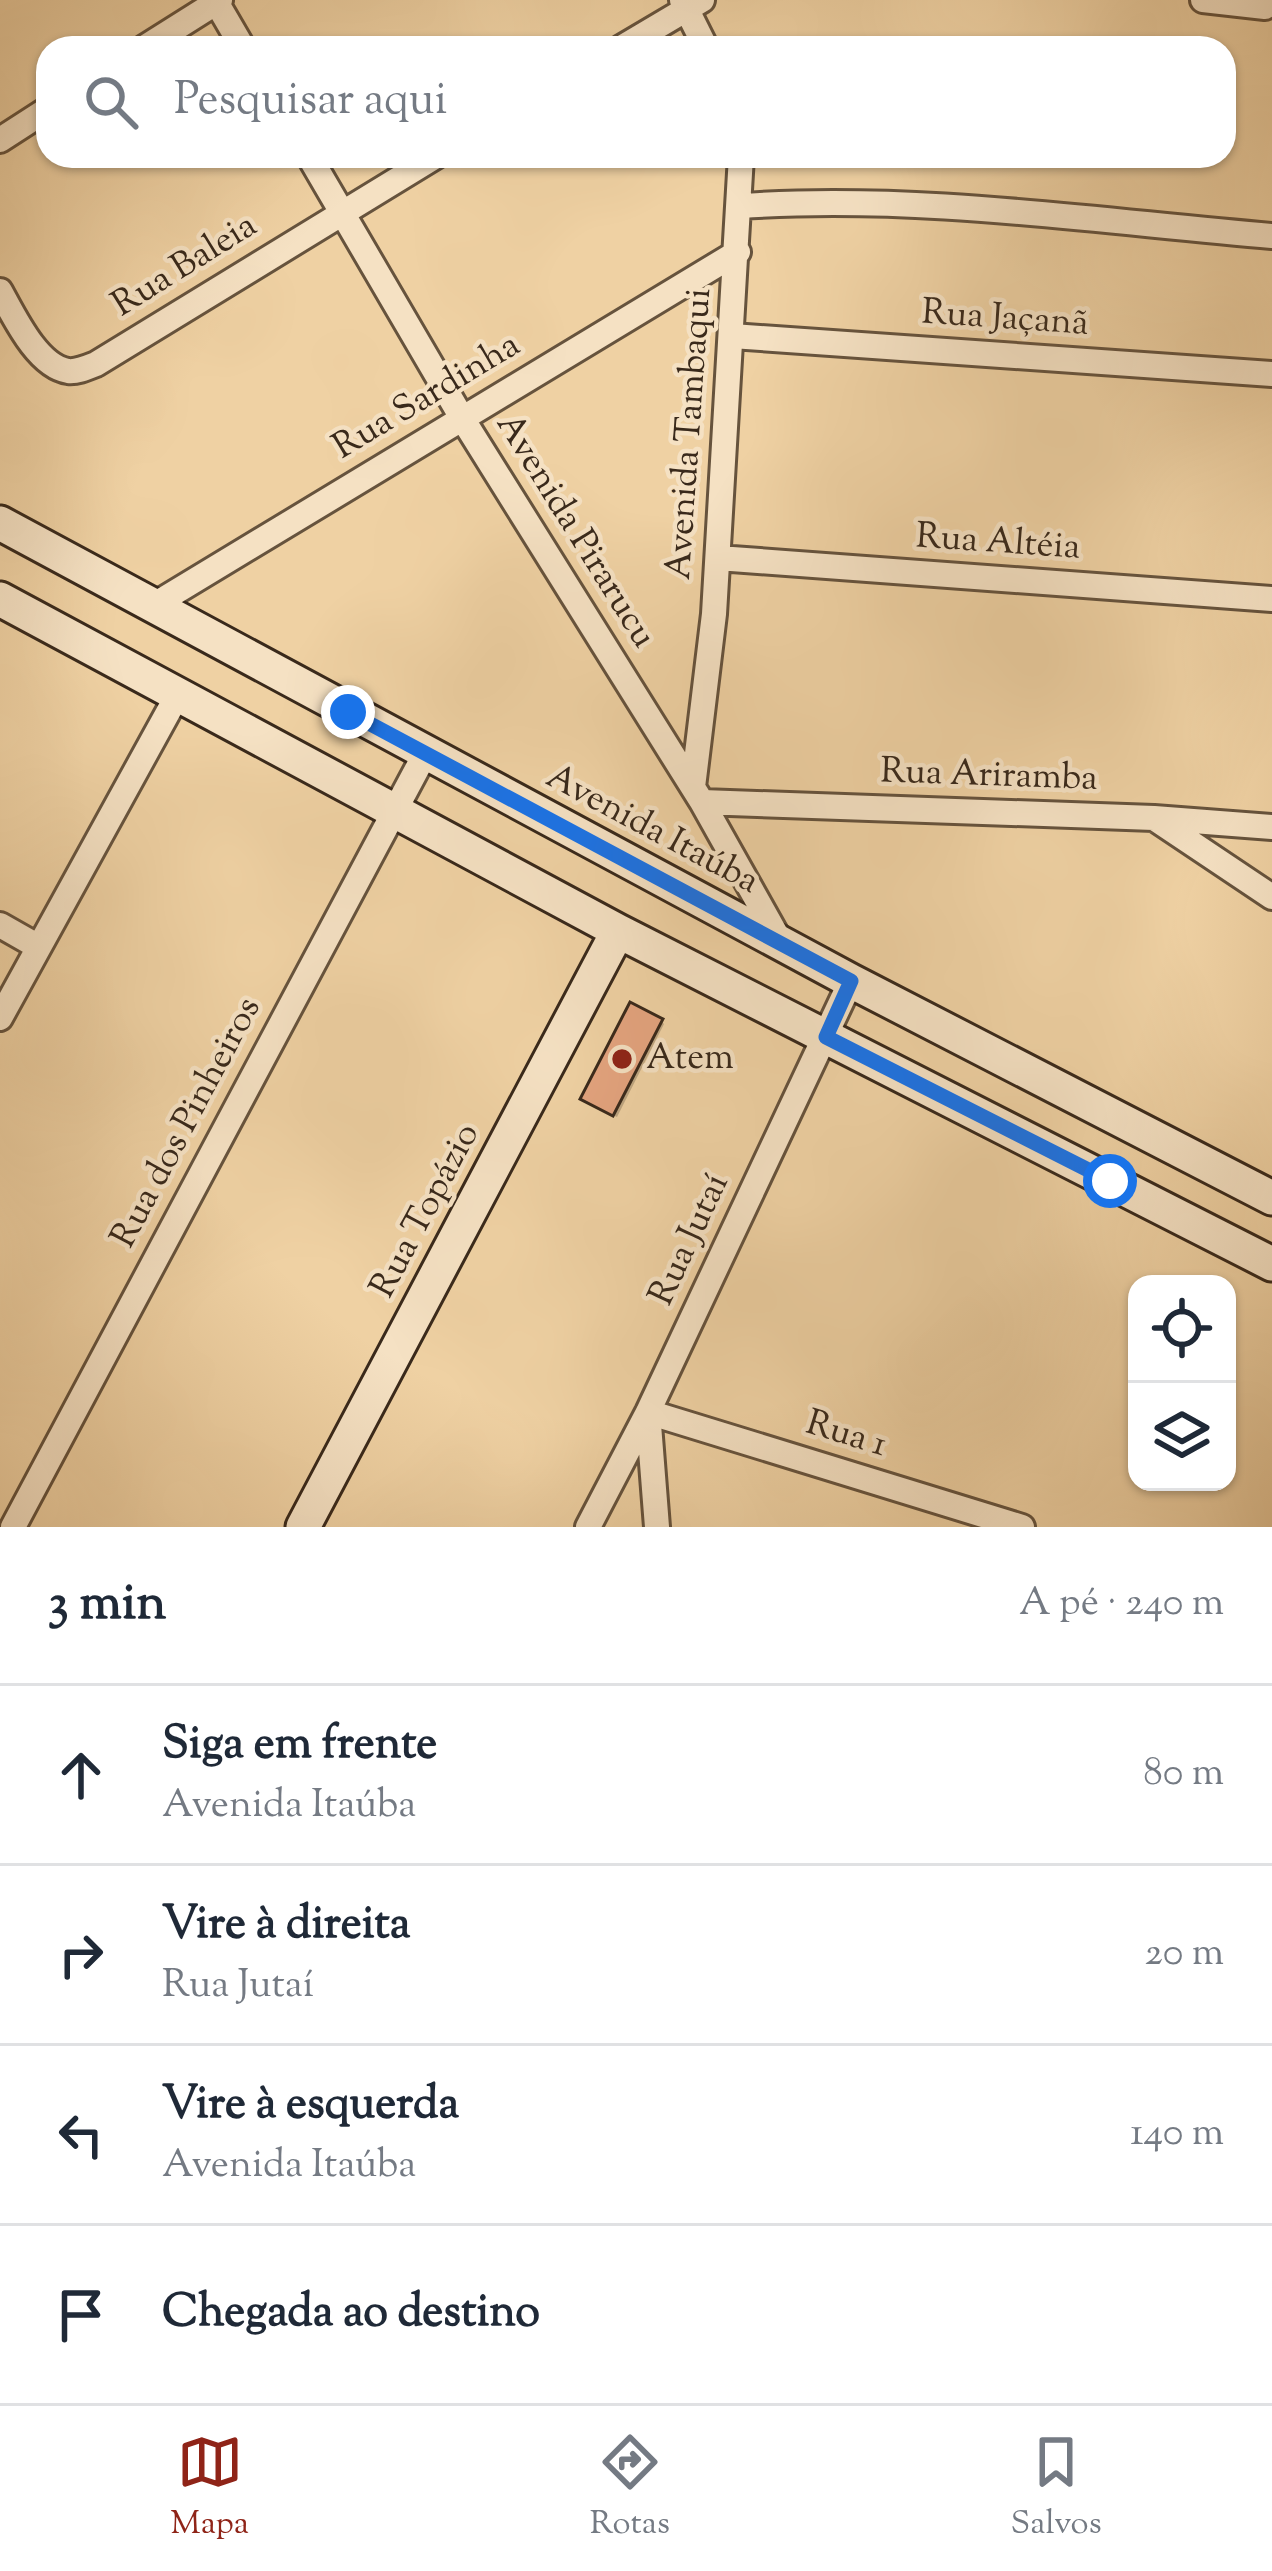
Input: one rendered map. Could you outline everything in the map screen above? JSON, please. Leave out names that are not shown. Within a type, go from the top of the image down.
[{"type":"street","points":[[1203,0],[1265,7]]},
{"type":"street","points":[[163,36],[217,1],[237,36]]},
{"type":"street","points":[[640,36],[691,3],[702,36]]},
{"type":"street","points":[[0,140],[36,117]]},
{"type":"street","name":"Avenida Pirarucu","points":[[316,168],[462,418],[698,794],[782,943]]},
{"type":"street","name":"Rua Baleia","points":[[0,291],[17,321],[55,367],[73,372],[96,364],[415,168]]},
{"type":"street","name":"Avenida Tambaqui","points":[[698,794],[718,558],[741,168]]},
{"type":"street","points":[[741,206],[788,203],[1009,210],[1272,236]]},
{"type":"street","name":"Rua Sardinha","points":[[154,605],[738,252]]},
{"type":"street","name":"Rua Jaçanã","points":[[732,336],[1272,374]]},
{"type":"street","name":"Avenida Itaúba","points":[[0,523],[851,981],[1272,1198]]},
{"type":"street","name":"Rua Altéia","points":[[718,558],[1272,599]]},
{"type":"street","points":[[0,599],[618,931],[1272,1264]]},
{"type":"street","points":[[0,1018],[177,696]]},
{"type":"street","name":"Rua dos Pinheiros","points":[[14,1527],[425,754]]},
{"type":"street","name":"Rua Ariramba","points":[[698,794],[1272,826]]},
{"type":"street","points":[[1154,818],[1272,897]]},
{"type":"street","points":[[0,925],[38,946]]},
{"type":"street","name":"Rua Topázio","points":[[303,1527],[618,931]]},
{"type":"street","name":"Rua Jutaí","points":[[588,1527],[648,1412],[851,981]]},
{"type":"street","points":[[648,1412],[657,1527]]},
{"type":"street","name":"Rua 1","points":[[648,1412],[1022,1527]]},
{"type":"building","name":"Atem","points":[[630,1002],[663,1019],[613,1116],[580,1099]]},
{"type":"place","name":"Atem","points":[[622,1059]]},
{"type":"route","points":[[348,712],[851,981],[826,1037],[1110,1181]]}]
